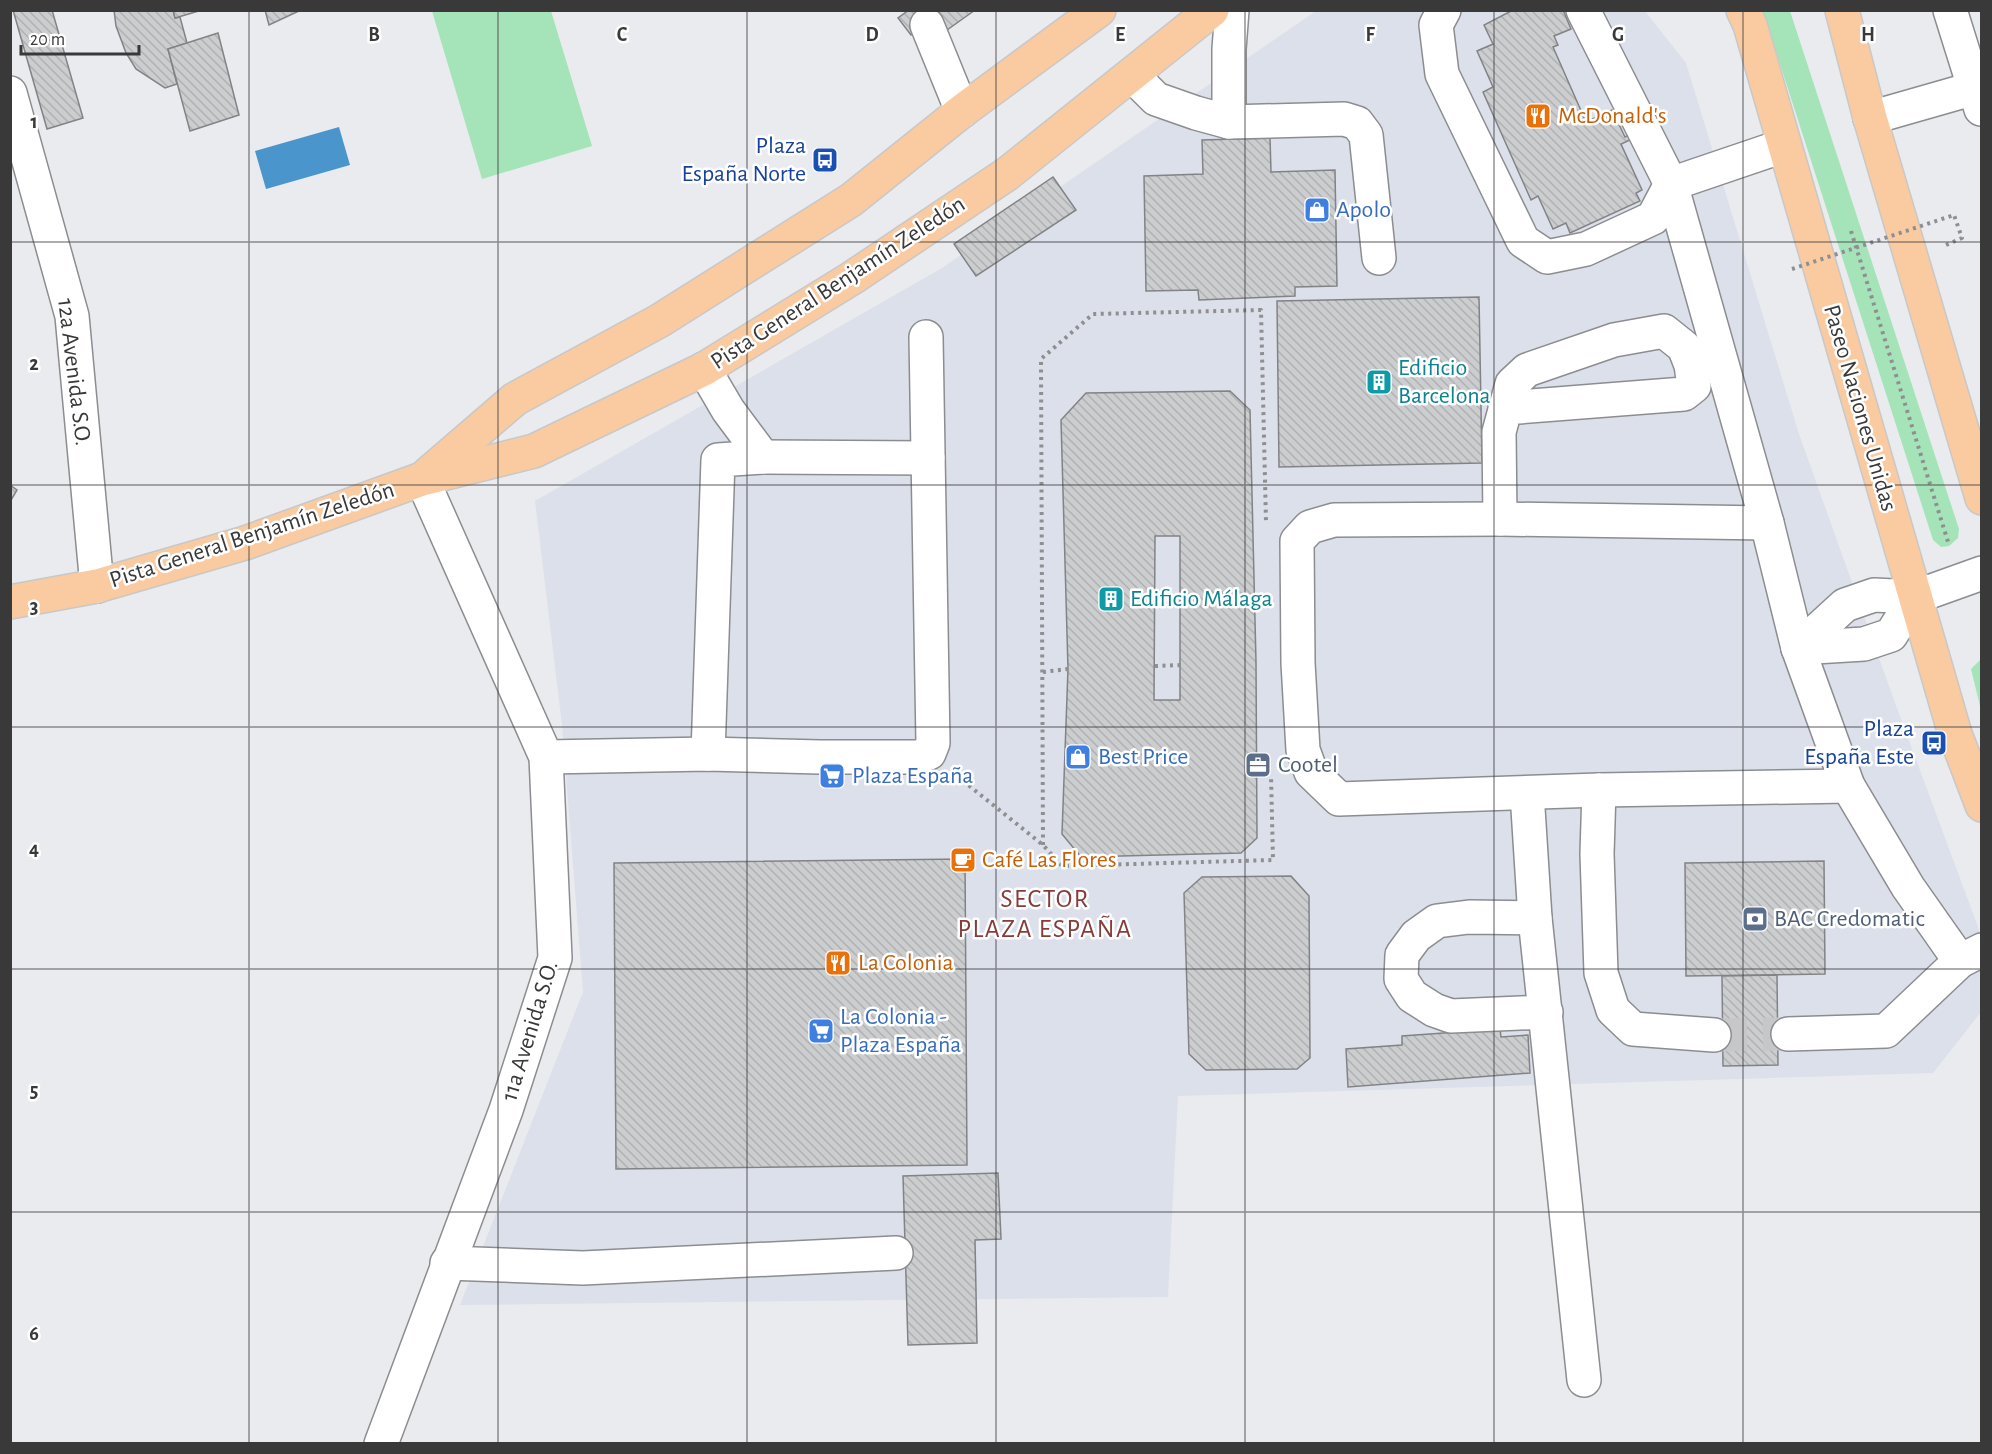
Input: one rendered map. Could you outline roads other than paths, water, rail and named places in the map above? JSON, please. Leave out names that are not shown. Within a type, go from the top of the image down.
[{"type":"main road","name":"Pista General Benjamín Zeledón","points":[[422,479],[515,399],[659,321],[851,200],[962,111],[1099,10]]},
{"type":"main road","name":"Pista General Benjamín Zeledón","points":[[10,602],[98,586],[245,543],[422,479],[534,450],[704,369],[852,278],[1007,174],[1212,10]]},
{"type":"main road","name":"Paseo Naciones Unidas","points":[[1743,10],[1750,25],[1783,146],[1955,734],[1982,805]]},
{"type":"main road","points":[[1842,10],[1870,118],[1982,498]]},
{"type":"street","points":[[1229,122],[1229,49],[1232,10]]},
{"type":"street","points":[[1444,10],[1436,25],[1442,74],[1523,241],[1547,257],[1586,249],[1653,218],[1671,184],[1783,146]]},
{"type":"street","points":[[1584,10],[1671,184],[1767,523],[1798,648],[1848,786],[1908,887],[1971,956],[1886,1031],[1788,1034]]},
{"type":"street","points":[[1870,118],[1978,98],[1950,10]]},
{"type":"street","points":[[927,25],[962,111]]},
{"type":"street","points":[[1132,75],[1155,99],[1229,122],[1344,119],[1357,123],[1366,135],[1379,258]]},
{"type":"street","name":"12a Avenida S.O.","points":[[10,93],[72,316],[98,586]]},
{"type":"street","points":[[1500,519],[1499,432],[1505,408],[1512,384],[1527,370],[1614,340],[1664,331],[1684,346],[1691,365],[1694,386],[1684,394],[1505,408]]},
{"type":"street","points":[[546,757],[708,754],[918,757],[929,753],[933,743],[926,337]]},
{"type":"street","points":[[704,369],[728,410],[763,457]]},
{"type":"street","points":[[708,754],[718,460],[763,457],[928,458]]},
{"type":"street","name":"11a Avenida S.O.","points":[[381,1443],[506,1110],[555,958],[546,757],[422,479]]},
{"type":"street","points":[[1767,523],[1500,519],[1334,520],[1310,527],[1297,541],[1298,663],[1303,750],[1311,772],[1339,799],[1599,790],[1848,786]]},
{"type":"street","points":[[1798,648],[1845,605],[1874,595],[1915,597],[1982,573]]},
{"type":"street","points":[[1798,648],[1864,644],[1891,635],[1915,597]]},
{"type":"street","points":[[1599,790],[1597,855],[1601,973],[1613,1010],[1633,1029],[1714,1035]]},
{"type":"street","points":[[1527,793],[1535,918],[1584,1380]]},
{"type":"street","points":[[1535,918],[1469,917],[1437,921],[1416,936],[1402,955],[1401,979],[1412,996],[1434,1010],[1451,1016],[1546,1012]]},
{"type":"street","points":[[447,1263],[583,1268],[896,1253]]},
{"type":"water","points":[[339,127],[350,165],[266,189],[255,151]]},
{"type":"tunnel","points":[[1714,1035],[1788,1034]]},
{"type":"place","name":"McDonald's","points":[[1538,116]]},
{"type":"place","name":"Plaza España Norte","points":[[825,160]]},
{"type":"place","name":"Apolo","points":[[1317,210]]},
{"type":"place","name":"Edificio Barcelona","points":[[1379,382]]},
{"type":"place","name":"Edificio Málaga","points":[[1111,599]]},
{"type":"place","name":"Plaza España Este","points":[[1934,743]]},
{"type":"place","name":"Best Price","points":[[1078,757]]},
{"type":"place","name":"Cootel","points":[[1258,765]]},
{"type":"place","name":"Plaza España","points":[[832,776]]},
{"type":"place","name":"Café Las Flores","points":[[963,860]]},
{"type":"place","name":"BAC Credomatic","points":[[1755,919]]},
{"type":"place","name":"La Colonia","points":[[838,963]]},
{"type":"place","name":"La Colonia - Plaza España","points":[[821,1031]]},
{"type":"district","name":"SECTOR PLAZA ESPAÑA","points":[[1045,914]]}]
